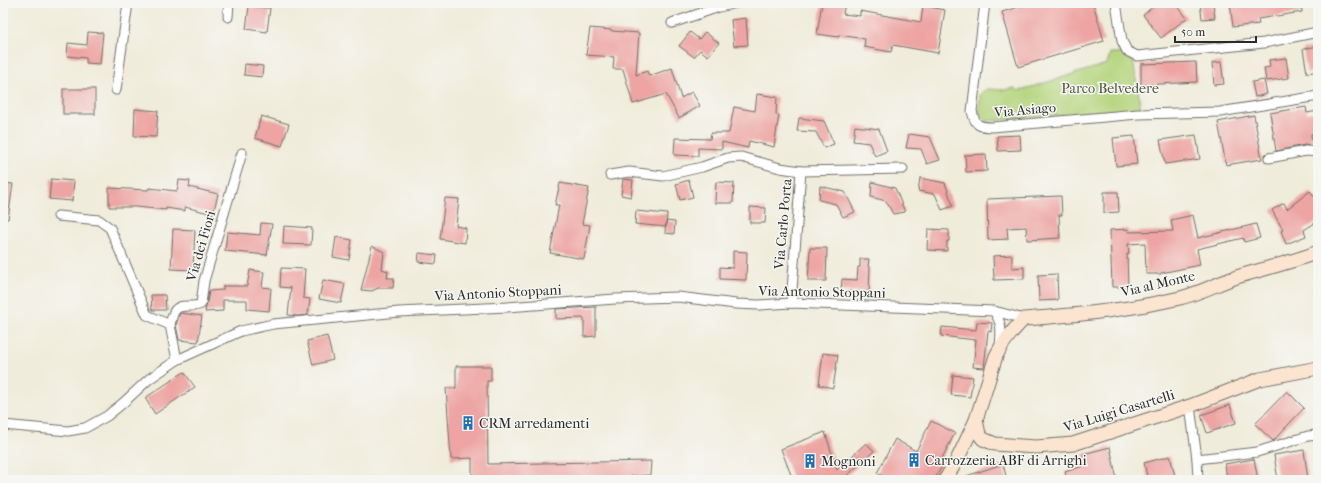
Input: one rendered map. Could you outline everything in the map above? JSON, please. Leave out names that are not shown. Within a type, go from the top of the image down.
[{"type":"main road","name":"Via al Monte","points":[[1024,319],[1083,315],[1182,298],[1239,276],[1286,263],[1318,252]]},
{"type":"main road","points":[[945,480],[957,460],[976,420],[1000,347],[1010,332],[1024,319]]},
{"type":"main road","name":"Via Luigi Casartelli","points":[[989,442],[995,444],[1036,448],[1073,444],[1190,406],[1260,379],[1318,368]]},
{"type":"main road","points":[[976,420],[979,434],[983,439],[989,442]]},
{"type":"main road","points":[[957,460],[979,443],[989,442]]},
{"type":"street","points":[[116,90],[128,3]]},
{"type":"street","points":[[228,17],[229,3]]},
{"type":"street","points":[[672,23],[719,7],[737,3]]},
{"type":"street","name":"Via Asiago","points":[[985,3],[972,111],[974,121],[981,127],[1138,114],[1220,112],[1318,96]]},
{"type":"street","points":[[1116,3],[1122,41],[1127,51],[1137,56],[1264,43],[1318,32]]},
{"type":"street","points":[[1270,158],[1306,151],[1318,152]]},
{"type":"street","name":"Via dei Fiori","points":[[170,325],[174,311],[181,306],[196,307],[201,304],[204,281],[242,153]]},
{"type":"street","name":"Via Carlo Porta","points":[[610,175],[629,172],[663,176],[702,167],[728,158],[741,157],[780,168],[801,172],[903,169]]},
{"type":"street","name":"Via Carlo Porta","points":[[790,303],[801,172]]},
{"type":"street","points":[[58,216],[99,220],[110,228],[147,315],[170,325],[177,360]]},
{"type":"street","name":"Via Antonio Stoppani","points":[[3,425],[68,431],[85,428],[106,416],[123,403],[149,379],[177,360],[241,331],[273,324],[399,312],[678,297],[736,304],[759,305],[790,303],[994,311],[1024,319]]},
{"type":"street","points":[[994,311],[1001,324],[1000,347]]},
{"type":"street","name":"Via Luigi Casartelli","points":[[1190,406],[1197,459],[1198,480]]},
{"type":"street","points":[[1197,459],[1256,452],[1308,436],[1318,435]]},
{"type":"green space","name":"Parco Belvedere","points":[[1110,53],[1122,53],[1127,58],[1133,60],[1141,109],[986,121],[979,114],[980,94],[987,89],[1004,90],[1015,88],[1018,91],[1107,64]]},
{"type":"building","points":[[822,3],[845,3],[843,14],[860,16],[860,11],[921,22],[923,6],[945,10],[938,53],[893,45],[891,52],[864,47],[865,39],[839,35],[839,37],[817,34]]},
{"type":"building","points":[[1032,3],[1093,3],[1104,41],[1018,67],[1002,12]]},
{"type":"building","points":[[1157,3],[1175,3],[1187,18],[1161,38],[1143,15]]},
{"type":"building","points":[[1200,3],[1213,3],[1215,18],[1202,19]]},
{"type":"building","points":[[1230,3],[1301,3],[1302,12],[1258,19],[1259,24],[1233,27]]},
{"type":"building","points":[[249,6],[270,8],[267,32],[246,29]]},
{"type":"building","points":[[746,18],[748,45],[734,46],[731,20]]},
{"type":"building","points":[[590,28],[639,33],[636,75],[647,71],[649,76],[672,68],[681,98],[692,92],[700,106],[679,118],[666,94],[633,104],[623,69],[613,69],[614,57],[586,55]]},
{"type":"building","points":[[88,32],[103,33],[100,64],[86,63],[86,58],[67,56],[68,43],[87,45]]},
{"type":"building","points":[[690,32],[699,39],[705,32],[719,43],[708,56],[700,50],[694,57],[679,46]]},
{"type":"building","points":[[1318,46],[1318,71],[1307,73],[1303,49]]},
{"type":"building","points":[[1286,58],[1289,78],[1266,81],[1264,68],[1270,67],[1269,60]]},
{"type":"building","points":[[1196,62],[1197,82],[1141,85],[1141,64]]},
{"type":"building","points":[[1221,62],[1224,84],[1214,85],[1212,63]]},
{"type":"building","points":[[245,64],[263,66],[262,77],[244,75]]},
{"type":"building","points":[[1264,80],[1267,94],[1255,97],[1252,82]]},
{"type":"building","points":[[63,89],[95,89],[95,114],[63,114]]},
{"type":"building","points":[[757,94],[777,97],[776,114],[779,115],[774,147],[749,141],[748,148],[722,142],[722,149],[698,148],[698,156],[674,155],[675,138],[710,139],[711,133],[729,133],[734,107],[755,111]]},
{"type":"building","points":[[1306,107],[1307,113],[1318,111],[1318,133],[1311,134],[1312,146],[1305,145],[1276,151],[1270,113]]},
{"type":"building","points":[[135,109],[158,111],[156,137],[134,136]]},
{"type":"building","points":[[1254,115],[1262,159],[1226,165],[1218,122]]},
{"type":"building","points":[[261,116],[289,124],[282,146],[255,138]]},
{"type":"building","points":[[799,118],[824,121],[834,144],[824,148],[816,132],[797,131]]},
{"type":"building","points":[[855,126],[879,129],[887,151],[875,156],[869,143],[853,141]]},
{"type":"building","points":[[909,134],[930,137],[940,160],[927,164],[921,149],[906,148]]},
{"type":"building","points":[[1020,135],[1021,150],[998,151],[997,136]]},
{"type":"building","points":[[1196,135],[1200,159],[1165,164],[1160,140]]},
{"type":"building","points":[[1134,136],[1137,164],[1116,166],[1113,138]]},
{"type":"building","points":[[986,154],[987,171],[966,172],[965,155]]},
{"type":"building","points":[[920,178],[945,183],[953,206],[942,210],[935,194],[918,191]]},
{"type":"building","points":[[51,179],[74,181],[72,201],[49,199]]},
{"type":"building","points":[[623,179],[633,180],[631,197],[621,195]]},
{"type":"building","points":[[179,180],[190,181],[189,187],[218,194],[213,214],[185,207],[185,211],[166,208],[166,210],[136,207],[109,207],[109,188],[148,190],[149,188],[177,191]]},
{"type":"building","points":[[689,180],[693,197],[680,200],[676,184]]},
{"type":"building","points":[[716,182],[734,183],[733,203],[715,203]]},
{"type":"building","points":[[872,182],[895,188],[905,212],[893,214],[886,201],[871,197]]},
{"type":"building","points":[[3,183],[13,184],[8,219],[3,219]]},
{"type":"building","points":[[560,183],[589,188],[582,224],[590,225],[584,259],[550,253],[559,205],[555,205]]},
{"type":"building","points":[[820,186],[845,192],[855,212],[843,217],[836,204],[819,200]]},
{"type":"building","points":[[1310,191],[1318,201],[1318,221],[1304,230],[1306,236],[1286,244],[1281,231],[1283,230],[1272,210],[1284,203],[1287,209]]},
{"type":"building","points":[[1104,192],[1118,192],[1119,212],[1104,213]]},
{"type":"building","points":[[1061,196],[1062,215],[1059,215],[1060,238],[1027,240],[1026,227],[1007,228],[1008,239],[988,240],[987,199]]},
{"type":"building","points":[[445,198],[459,199],[456,226],[466,228],[465,243],[440,239]]},
{"type":"building","points":[[750,207],[766,208],[765,223],[750,223]]},
{"type":"building","points":[[636,211],[667,214],[666,227],[635,224]]},
{"type":"building","points":[[1193,215],[1198,238],[1256,224],[1260,238],[1244,242],[1243,238],[1197,249],[1200,265],[1161,274],[1146,274],[1145,243],[1128,244],[1128,287],[1112,287],[1110,230],[1128,229],[1128,232],[1173,231],[1171,220]]},
{"type":"building","points":[[666,221],[675,222],[674,234],[665,233]]},
{"type":"building","points":[[261,223],[272,224],[267,255],[225,251],[227,232],[260,235]]},
{"type":"building","points":[[284,226],[312,228],[311,245],[283,244]]},
{"type":"building","points":[[173,229],[195,230],[193,270],[171,269]]},
{"type":"building","points":[[928,229],[949,230],[947,251],[927,250]]},
{"type":"building","points":[[336,237],[352,240],[349,260],[333,257]]},
{"type":"building","points":[[372,246],[384,252],[382,269],[388,271],[387,278],[394,278],[393,288],[378,288],[372,291],[361,290]]},
{"type":"building","points":[[810,248],[827,248],[826,281],[808,281]]},
{"type":"building","points":[[733,251],[747,252],[746,280],[720,279],[720,267],[733,268]]},
{"type":"building","points":[[419,253],[437,255],[436,264],[418,262]]},
{"type":"building","points":[[1012,255],[1012,268],[1024,267],[1024,279],[994,280],[993,256]]},
{"type":"building","points":[[860,259],[869,259],[869,292],[841,291],[842,279],[857,280]]},
{"type":"building","points":[[281,268],[305,269],[303,298],[310,299],[308,315],[288,315],[291,288],[280,287]]},
{"type":"building","points":[[250,270],[264,272],[262,287],[271,288],[269,311],[247,309],[247,300],[223,300],[223,311],[205,312],[209,291],[223,290],[223,286],[247,286]]},
{"type":"building","points":[[1057,274],[1058,300],[1039,301],[1038,275]]},
{"type":"building","points":[[323,280],[345,284],[341,303],[319,299]]},
{"type":"building","points":[[151,295],[165,295],[166,310],[152,310]]},
{"type":"building","points":[[596,307],[596,336],[584,337],[584,318],[556,319],[556,309]]},
{"type":"building","points":[[180,313],[202,316],[198,342],[179,340],[176,325]]},
{"type":"building","points":[[977,322],[992,323],[991,332],[988,331],[984,368],[973,367],[976,340],[941,336],[942,327],[976,330]]},
{"type":"building","points":[[327,336],[333,360],[313,365],[307,341]]},
{"type":"building","points":[[823,353],[838,355],[833,388],[819,385]]},
{"type":"building","points":[[456,366],[491,366],[491,381],[487,381],[488,464],[651,461],[650,475],[631,476],[631,480],[472,480],[472,458],[451,459],[446,388],[456,388]]},
{"type":"building","points":[[184,372],[195,387],[155,414],[145,398]]},
{"type":"building","points":[[953,375],[973,377],[970,397],[951,395]]},
{"type":"building","points":[[1287,391],[1304,408],[1273,441],[1255,424]]},
{"type":"building","points":[[1230,405],[1236,423],[1207,433],[1201,415]]},
{"type":"building","points":[[931,421],[955,433],[939,464],[942,466],[934,480],[890,480],[877,473],[895,439],[916,451]]},
{"type":"building","name":"Mognoni","points":[[825,432],[837,470],[866,443],[874,451],[842,480],[793,480],[781,449]]},
{"type":"building","points":[[1110,447],[1117,480],[1067,480],[1065,472],[1086,465],[1083,454]]},
{"type":"building","points":[[1304,450],[1308,480],[1278,480],[1274,455]]},
{"type":"building","points":[[1170,456],[1176,480],[1148,480],[1144,463]]},
{"type":"building","points":[[1254,459],[1258,480],[1227,480],[1225,464]]},
{"type":"building","points":[[1003,464],[1007,480],[960,480],[960,478]]},
{"type":"place","name":"CRM arredamenti","points":[[468,423]]},
{"type":"place","name":"Carrozzeria ABF di Arrighi","points":[[914,460]]},
{"type":"place","name":"Mognoni","points":[[810,461]]}]
